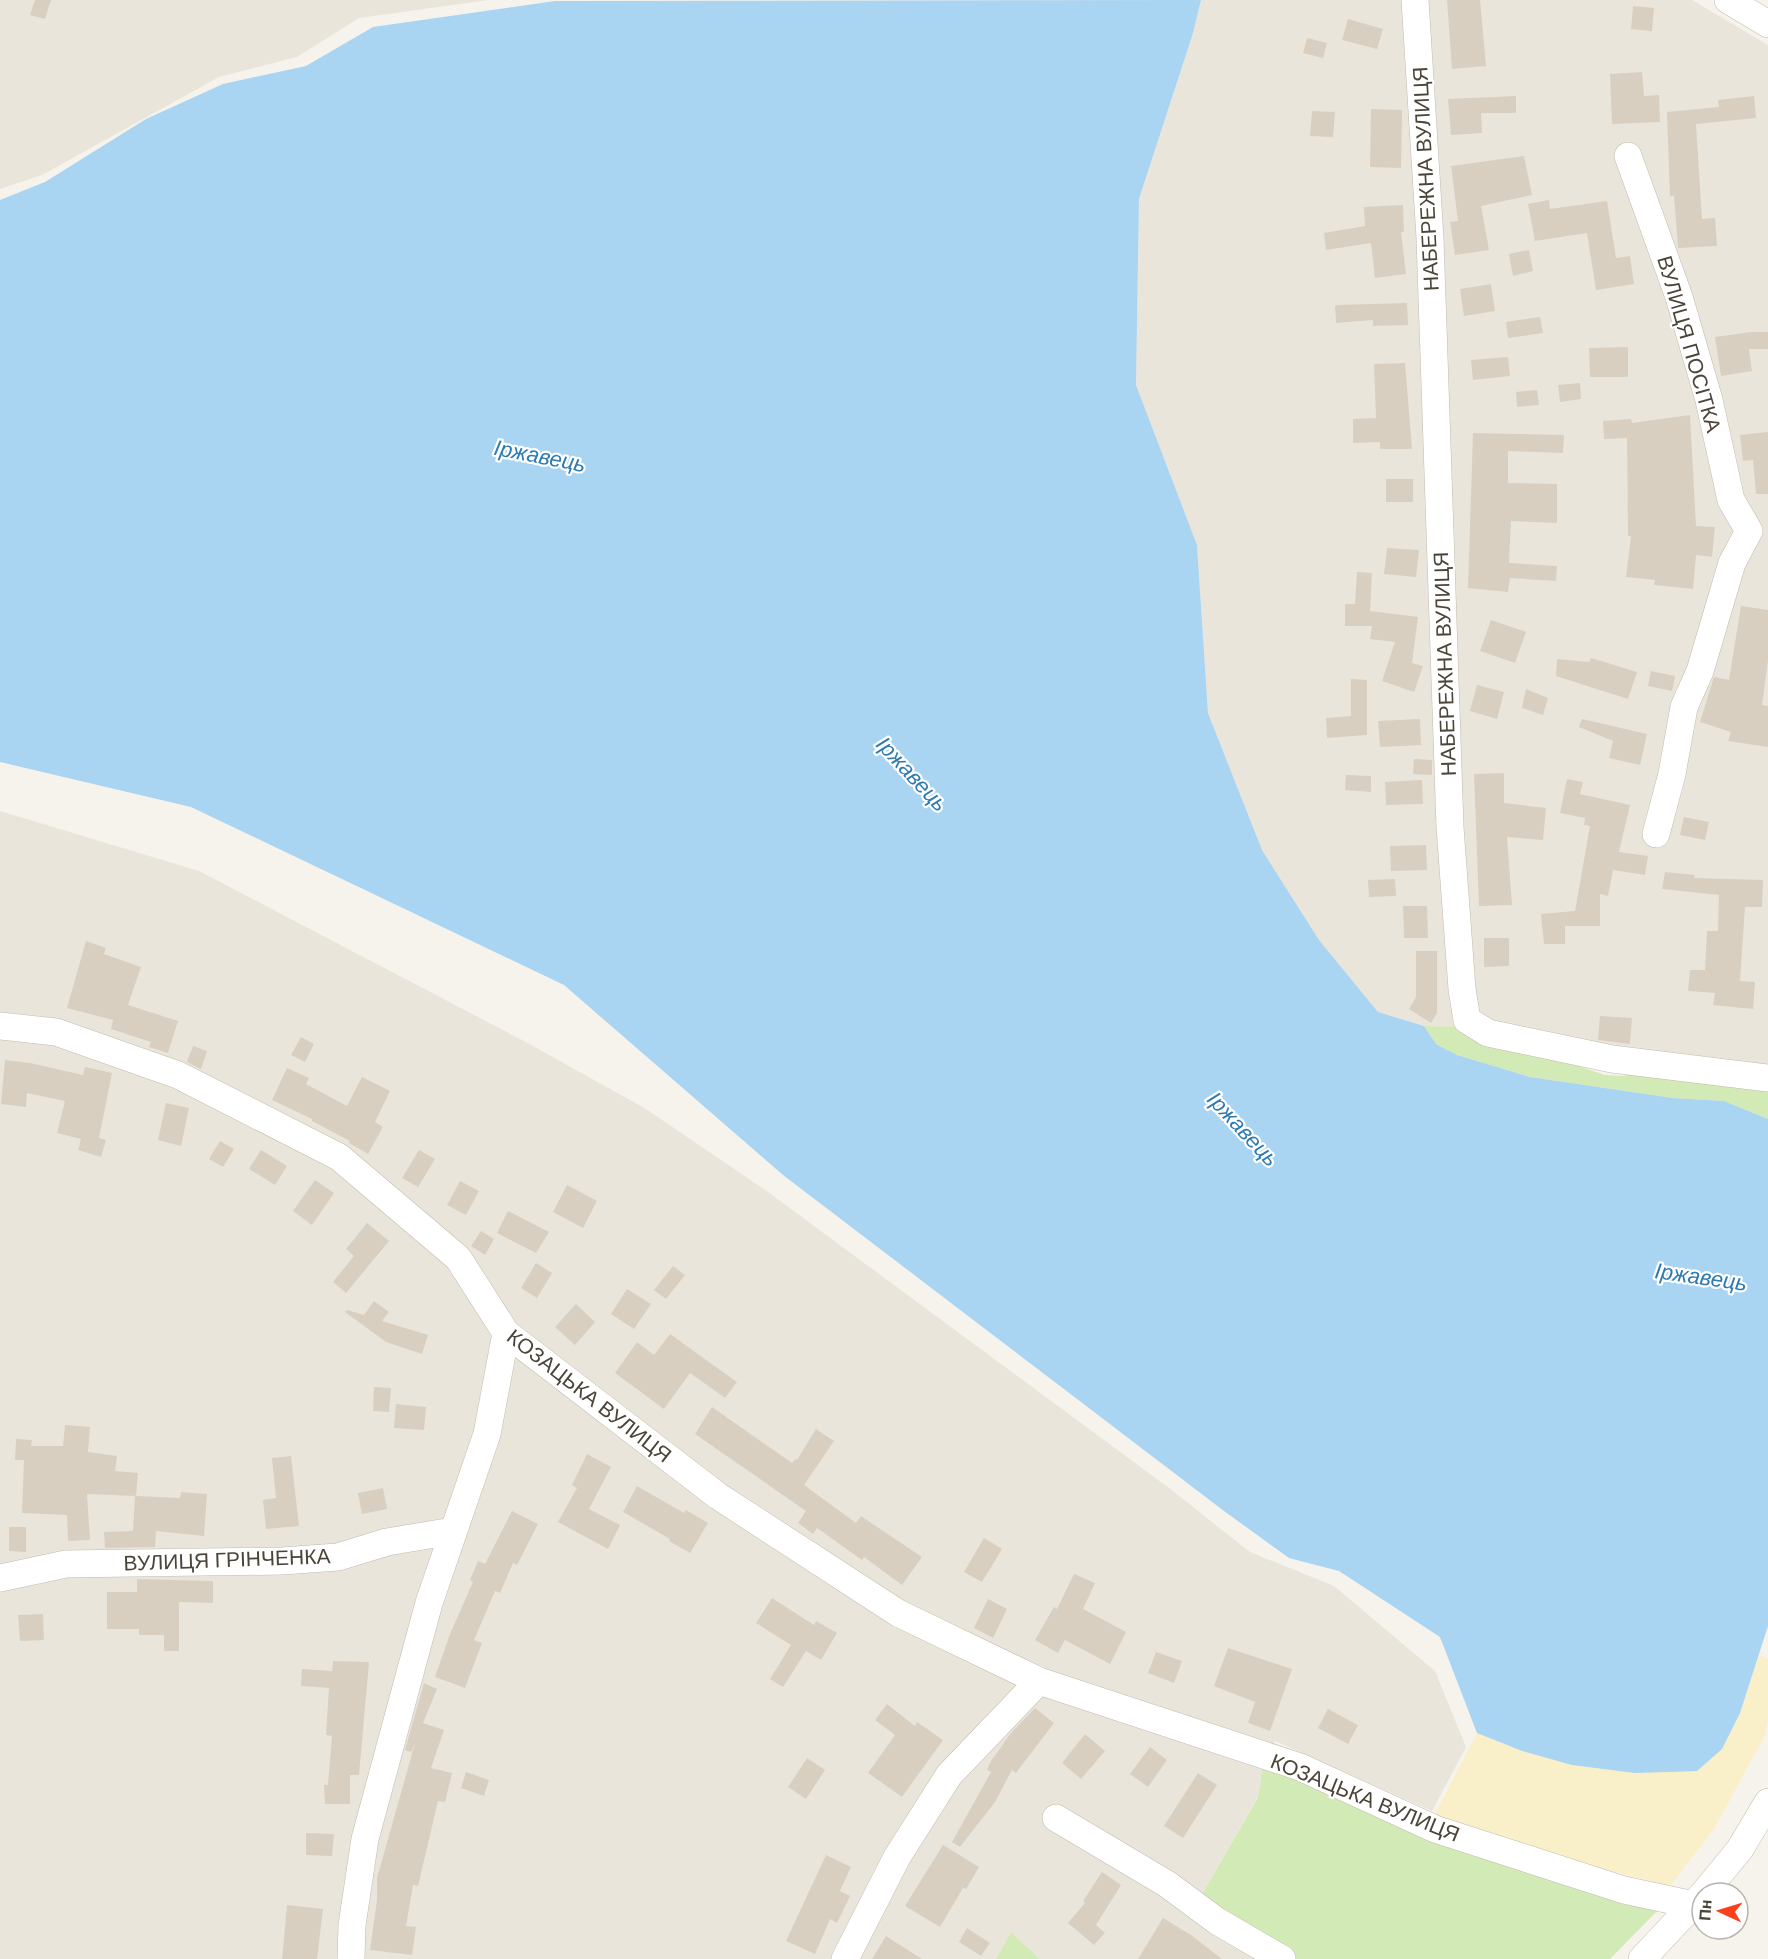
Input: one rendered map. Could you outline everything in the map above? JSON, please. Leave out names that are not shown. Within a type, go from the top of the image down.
[{"type":"street","name":"НАБЕРЕЖНА ВУЛИЦЯ","points":[[1416,0],[1430,238],[1450,827],[1462,989],[1467,1020],[1488,1033],[1612,1059],[1768,1078]]},
{"type":"street","points":[[1728,0],[1768,24]]},
{"type":"street","name":"ВУЛИЦЯ ПОСІТКА","points":[[1628,156],[1682,308],[1709,400],[1731,500],[1759,532],[1732,563],[1700,671],[1684,707],[1672,774],[1656,834]]},
{"type":"street","name":"КОЗАЦЬКА ВУЛИЦЯ","points":[[0,1026],[56,1032],[178,1075],[339,1157],[458,1258],[506,1333],[738,1509],[898,1613],[1039,1681],[1300,1767],[1436,1829],[1624,1890],[1690,1897]]},
{"type":"street","points":[[351,1959],[352,1925],[364,1839],[426,1615],[487,1434],[506,1333]]},
{"type":"street","name":"ВУЛИЦЯ ГРІНЧЕНКА","points":[[0,1578],[66,1564],[282,1562],[338,1557],[387,1542],[453,1531]]},
{"type":"street","points":[[845,1959],[897,1857],[949,1775],[1039,1681]]},
{"type":"street","points":[[1714,1881],[1740,1848],[1768,1802]]},
{"type":"street","points":[[1056,1818],[1167,1884],[1217,1921],[1282,1959]]},
{"type":"street","points":[[1642,1959],[1690,1909]]},
{"type":"shaded area","points":[[0,0],[489,0],[359,18],[297,57],[219,77],[42,175],[0,189]]},
{"type":"shaded area","points":[[1201,0],[1692,0],[1768,45],[1768,1071],[1489,1028],[1424,1026],[1378,1012],[1319,940],[1262,850],[1208,713],[1197,545],[1136,385],[1139,199],[1193,33]]},
{"type":"shaded area","points":[[0,811],[199,871],[524,1041],[646,1109],[768,1192],[1169,1488],[1250,1552],[1334,1586],[1435,1671],[1466,1747],[1432,1811],[1275,1741],[1263,1763],[1258,1796],[1193,1910],[1262,1959],[1040,1959],[1011,1932],[996,1959],[0,1959]]},
{"type":"green space","points":[[1424,1026],[1462,1027],[1605,1075],[1624,1076],[1630,1073],[1768,1087],[1768,1119],[1724,1101],[1673,1098],[1530,1077],[1457,1055],[1436,1044]]},
{"type":"green space","points":[[1263,1763],[1662,1906],[1610,1959],[1262,1959],[1193,1910],[1258,1797]]},
{"type":"green space","points":[[1011,1932],[1040,1959],[996,1959]]},
{"type":"sand","points":[[1759,1655],[1768,1659],[1768,1720],[1765,1735],[1714,1829],[1670,1886],[1554,1856],[1434,1816],[1477,1733],[1522,1751],[1722,1749],[1740,1713]]},
{"type":"water","name":"Іржавець","points":[[1201,0],[1193,33],[1139,199],[1136,385],[1197,545],[1208,713],[1262,850],[1319,940],[1378,1012],[1424,1026],[1436,1044],[1457,1055],[1530,1077],[1673,1098],[1724,1101],[1768,1119],[1768,1626],[1740,1713],[1722,1749],[1697,1771],[1635,1773],[1572,1765],[1522,1751],[1477,1733],[1440,1637],[1339,1571],[1289,1558],[1224,1511],[783,1175],[564,985],[191,807],[0,762],[0,200],[45,182],[146,119],[223,84],[306,66],[373,27],[555,1]]},
{"type":"building","points":[[35,0],[51,0],[45,19],[30,15]]},
{"type":"building","points":[[1447,0],[1480,0],[1486,66],[1452,69]]},
{"type":"building","points":[[1633,6],[1654,8],[1652,31],[1631,29]]},
{"type":"building","points":[[1348,19],[1383,29],[1377,49],[1342,40]]},
{"type":"building","points":[[1307,38],[1327,43],[1323,58],[1303,53]]},
{"type":"building","points":[[1642,72],[1644,96],[1659,95],[1660,122],[1612,124],[1610,74]]},
{"type":"building","points":[[1516,96],[1516,113],[1481,113],[1482,133],[1451,135],[1448,99]]},
{"type":"building","points":[[1754,96],[1756,118],[1696,124],[1702,219],[1715,218],[1717,246],[1678,248],[1674,196],[1670,196],[1667,112],[1719,107],[1718,100]]},
{"type":"building","points":[[1371,109],[1402,110],[1401,168],[1370,167]]},
{"type":"building","points":[[1312,111],[1335,112],[1333,137],[1310,136]]},
{"type":"building","points":[[1524,156],[1532,195],[1481,206],[1489,250],[1455,255],[1450,222],[1458,221],[1451,166]]},
{"type":"building","points":[[1549,200],[1550,209],[1607,201],[1616,258],[1630,256],[1634,284],[1596,290],[1587,233],[1535,241],[1528,204]]},
{"type":"building","points":[[1403,205],[1404,232],[1401,232],[1406,274],[1375,278],[1371,243],[1326,250],[1324,233],[1365,226],[1364,207]]},
{"type":"building","points":[[1529,250],[1533,271],[1513,276],[1509,254]]},
{"type":"building","points":[[1491,284],[1495,311],[1464,316],[1460,289]]},
{"type":"building","points":[[1407,303],[1408,325],[1373,326],[1373,320],[1336,323],[1335,306],[1337,305]]},
{"type":"building","points":[[1540,317],[1543,333],[1508,338],[1506,322]]},
{"type":"building","points":[[1768,332],[1768,349],[1749,349],[1752,371],[1721,376],[1715,337]]},
{"type":"building","points":[[1628,347],[1628,377],[1590,377],[1589,348]]},
{"type":"building","points":[[1508,357],[1510,376],[1473,380],[1471,360]]},
{"type":"building","points":[[1405,363],[1412,449],[1380,449],[1380,442],[1353,443],[1353,419],[1376,418],[1374,364]]},
{"type":"building","points":[[1580,383],[1581,399],[1560,402],[1558,385]]},
{"type":"building","points":[[1537,390],[1539,405],[1517,407],[1516,392]]},
{"type":"building","points":[[1690,415],[1696,526],[1715,527],[1712,557],[1696,555],[1693,589],[1654,585],[1655,580],[1626,577],[1631,536],[1628,536],[1627,438],[1604,439],[1603,421],[1631,419],[1632,423]]},
{"type":"building","points":[[1768,432],[1768,494],[1756,494],[1753,460],[1743,461],[1740,435]]},
{"type":"building","points":[[1473,433],[1564,435],[1563,453],[1508,451],[1508,483],[1557,484],[1557,523],[1511,521],[1509,563],[1557,566],[1556,581],[1510,578],[1508,592],[1468,588]]},
{"type":"building","points":[[1386,479],[1413,479],[1413,502],[1386,502]]},
{"type":"building","points":[[1387,548],[1419,550],[1416,577],[1384,574]]},
{"type":"building","points":[[1357,572],[1372,573],[1370,611],[1418,617],[1412,663],[1423,666],[1414,692],[1382,681],[1395,642],[1370,639],[1372,626],[1345,626],[1345,604],[1355,604]]},
{"type":"building","points":[[1741,606],[1768,610],[1768,660],[1762,705],[1768,706],[1768,747],[1728,741],[1731,732],[1700,722],[1714,677],[1729,680]]},
{"type":"building","points":[[1491,620],[1526,632],[1515,663],[1480,651]]},
{"type":"building","points":[[1591,658],[1637,672],[1628,699],[1556,676],[1557,659],[1589,662]]},
{"type":"building","points":[[1651,671],[1675,676],[1672,691],[1648,686]]},
{"type":"building","points":[[1351,679],[1367,680],[1367,735],[1327,738],[1326,718],[1351,716]]},
{"type":"building","points":[[1477,685],[1504,692],[1497,719],[1470,711]]},
{"type":"building","points":[[1526,689],[1548,698],[1543,715],[1522,708]]},
{"type":"building","points":[[1420,719],[1421,745],[1380,747],[1378,721]]},
{"type":"building","points":[[1582,719],[1647,734],[1640,765],[1609,758],[1613,741],[1579,727]]},
{"type":"building","points":[[1414,759],[1432,760],[1432,775],[1413,774]]},
{"type":"building","points":[[1504,773],[1504,803],[1546,808],[1543,840],[1507,837],[1512,905],[1479,906],[1474,774]]},
{"type":"building","points":[[1346,775],[1371,776],[1371,792],[1345,790]]},
{"type":"building","points":[[1567,779],[1583,782],[1580,794],[1630,805],[1619,852],[1648,856],[1645,875],[1613,870],[1608,896],[1600,894],[1600,926],[1565,926],[1565,944],[1544,944],[1541,914],[1575,911],[1590,826],[1584,825],[1585,818],[1560,813]]},
{"type":"building","points":[[1422,780],[1423,804],[1386,805],[1385,782]]},
{"type":"building","points":[[1684,817],[1709,822],[1705,840],[1680,835]]},
{"type":"building","points":[[1426,845],[1427,870],[1391,871],[1390,846]]},
{"type":"building","points":[[1665,872],[1695,875],[1694,878],[1763,880],[1762,907],[1745,907],[1740,981],[1755,982],[1753,1009],[1713,1005],[1715,993],[1688,991],[1690,970],[1705,970],[1707,931],[1718,931],[1719,895],[1662,889]]},
{"type":"building","points":[[1395,879],[1396,896],[1369,897],[1368,880]]},
{"type":"building","points":[[1403,906],[1427,906],[1428,938],[1404,938]]},
{"type":"building","points":[[1484,938],[1509,938],[1509,966],[1484,967]]},
{"type":"building","points":[[86,941],[106,948],[104,954],[141,967],[128,1005],[178,1021],[168,1053],[149,1047],[151,1042],[111,1029],[113,1020],[67,1008]]},
{"type":"building","points":[[1416,951],[1437,951],[1437,1013],[1431,1023],[1409,1009],[1416,997]]},
{"type":"building","points":[[1600,1016],[1632,1018],[1630,1044],[1598,1040]]},
{"type":"building","points":[[301,1037],[314,1044],[305,1062],[291,1055]]},
{"type":"building","points":[[193,1046],[207,1051],[201,1069],[187,1062]]},
{"type":"building","points":[[5,1060],[83,1075],[85,1067],[112,1073],[99,1138],[106,1140],[101,1157],[78,1150],[81,1139],[57,1133],[65,1101],[27,1093],[26,1107],[1,1104]]},
{"type":"building","points":[[287,1068],[309,1078],[306,1084],[347,1106],[362,1077],[390,1091],[375,1122],[383,1127],[368,1154],[312,1119],[272,1100]]},
{"type":"building","points":[[166,1103],[189,1108],[181,1146],[158,1140]]},
{"type":"building","points":[[220,1141],[234,1149],[223,1167],[209,1159]]},
{"type":"building","points":[[261,1150],[287,1166],[275,1185],[249,1169]]},
{"type":"building","points":[[419,1150],[435,1159],[418,1187],[402,1178]]},
{"type":"building","points":[[315,1180],[334,1193],[312,1225],[293,1211]]},
{"type":"building","points":[[460,1181],[479,1191],[466,1215],[447,1205]]},
{"type":"building","points":[[567,1185],[597,1201],[583,1228],[553,1212]]},
{"type":"building","points":[[508,1211],[549,1232],[536,1253],[497,1233]]},
{"type":"building","points":[[367,1223],[389,1241],[346,1293],[333,1282],[354,1256],[346,1249]]},
{"type":"building","points":[[481,1231],[494,1239],[485,1255],[471,1246]]},
{"type":"building","points":[[536,1263],[552,1273],[537,1298],[521,1288]]},
{"type":"building","points":[[673,1266],[685,1275],[666,1299],[654,1290]]},
{"type":"building","points":[[627,1289],[651,1304],[634,1329],[611,1314]]},
{"type":"building","points":[[374,1301],[389,1312],[382,1321],[428,1335],[422,1354],[386,1342],[345,1312],[347,1310],[364,1315]]},
{"type":"building","points":[[576,1304],[595,1322],[575,1345],[555,1327]]},
{"type":"building","points":[[670,1334],[737,1382],[725,1398],[690,1373],[664,1409],[615,1373],[637,1342],[654,1355]]},
{"type":"building","points":[[374,1387],[391,1388],[389,1412],[373,1411]]},
{"type":"building","points":[[396,1404],[426,1407],[424,1430],[394,1428]]},
{"type":"building","points":[[712,1407],[792,1463],[795,1459],[797,1460],[816,1429],[834,1441],[804,1485],[856,1523],[861,1516],[922,1557],[902,1585],[864,1557],[862,1560],[817,1528],[813,1534],[798,1523],[806,1511],[695,1434]]},
{"type":"building","points":[[65,1425],[90,1427],[88,1452],[117,1456],[115,1471],[138,1473],[136,1496],[180,1498],[181,1492],[207,1494],[204,1536],[156,1531],[155,1547],[105,1548],[104,1532],[133,1531],[135,1496],[87,1494],[90,1540],[68,1541],[67,1515],[22,1513],[24,1460],[15,1460],[16,1439],[32,1440],[31,1446],[63,1446]]},
{"type":"building","points":[[587,1454],[611,1467],[589,1509],[620,1525],[608,1549],[558,1522],[577,1488],[572,1485]]},
{"type":"building","points":[[291,1456],[299,1526],[266,1529],[263,1500],[276,1498],[272,1458]]},
{"type":"building","points":[[637,1486],[684,1513],[686,1510],[708,1523],[690,1553],[623,1512]]},
{"type":"building","points":[[383,1488],[387,1509],[362,1514],[358,1493]]},
{"type":"building","points":[[512,1511],[538,1524],[517,1565],[513,1563],[500,1593],[495,1591],[474,1640],[482,1643],[465,1688],[435,1677],[450,1634],[473,1582],[470,1580],[478,1561],[485,1564]]},
{"type":"building","points":[[9,1527],[26,1527],[26,1552],[9,1551]]},
{"type":"building","points":[[984,1538],[1002,1549],[982,1582],[964,1572]]},
{"type":"building","points":[[1074,1574],[1095,1583],[1083,1609],[1126,1632],[1110,1664],[1065,1640],[1058,1653],[1035,1640],[1054,1607],[1057,1609]]},
{"type":"building","points":[[137,1579],[213,1581],[213,1603],[179,1602],[179,1651],[164,1651],[164,1635],[139,1635],[139,1629],[107,1629],[107,1592],[137,1592]]},
{"type":"building","points":[[772,1598],[814,1625],[816,1621],[837,1633],[821,1660],[806,1651],[783,1687],[770,1679],[791,1645],[756,1623]]},
{"type":"building","points":[[988,1599],[1007,1609],[993,1638],[974,1628]]},
{"type":"building","points":[[43,1614],[44,1640],[20,1641],[18,1615]]},
{"type":"building","points":[[1228,1648],[1292,1669],[1270,1731],[1248,1723],[1255,1702],[1214,1686]]},
{"type":"building","points":[[1156,1652],[1182,1661],[1174,1683],[1148,1673]]},
{"type":"building","points":[[333,1661],[369,1662],[359,1775],[350,1775],[350,1804],[325,1804],[324,1785],[328,1785],[332,1736],[326,1735],[329,1688],[301,1686],[302,1669],[332,1671]]},
{"type":"building","points":[[424,1683],[437,1689],[423,1723],[444,1730],[431,1768],[452,1773],[445,1802],[438,1801],[418,1886],[413,1885],[406,1926],[416,1927],[412,1955],[370,1950],[377,1900],[377,1878],[415,1743],[411,1752],[405,1750]]},
{"type":"building","points":[[887,1704],[915,1726],[917,1722],[943,1740],[902,1797],[868,1773],[895,1735],[875,1720]]},
{"type":"building","points":[[1035,1708],[1054,1723],[1016,1773],[1012,1770],[995,1802],[960,1847],[952,1842],[991,1772],[987,1770],[991,1761],[1011,1733]]},
{"type":"building","points":[[1328,1709],[1358,1725],[1348,1744],[1318,1728]]},
{"type":"building","points":[[1085,1734],[1105,1751],[1081,1779],[1062,1763]]},
{"type":"building","points":[[1150,1747],[1167,1760],[1148,1787],[1130,1774]]},
{"type":"building","points":[[807,1758],[825,1770],[806,1799],[788,1787]]},
{"type":"building","points":[[466,1772],[489,1780],[484,1796],[461,1788]]},
{"type":"building","points":[[1198,1773],[1217,1785],[1183,1838],[1164,1826]]},
{"type":"building","points":[[306,1833],[334,1834],[332,1856],[306,1855]]},
{"type":"building","points":[[943,1845],[979,1867],[966,1889],[963,1888],[940,1927],[905,1906]]},
{"type":"building","points":[[826,1855],[851,1867],[840,1891],[850,1896],[837,1923],[830,1919],[815,1954],[786,1941]]},
{"type":"building","points":[[1102,1872],[1121,1885],[1096,1925],[1105,1933],[1094,1945],[1068,1923],[1085,1903],[1083,1901]]},
{"type":"building","points":[[287,1905],[323,1909],[317,1959],[282,1959]]},
{"type":"building","points":[[1163,1918],[1191,1935],[1222,1959],[1138,1959]]},
{"type":"building","points":[[967,1928],[990,1943],[981,1956],[959,1942]]},
{"type":"building","points":[[886,1936],[922,1959],[872,1959]]}]
